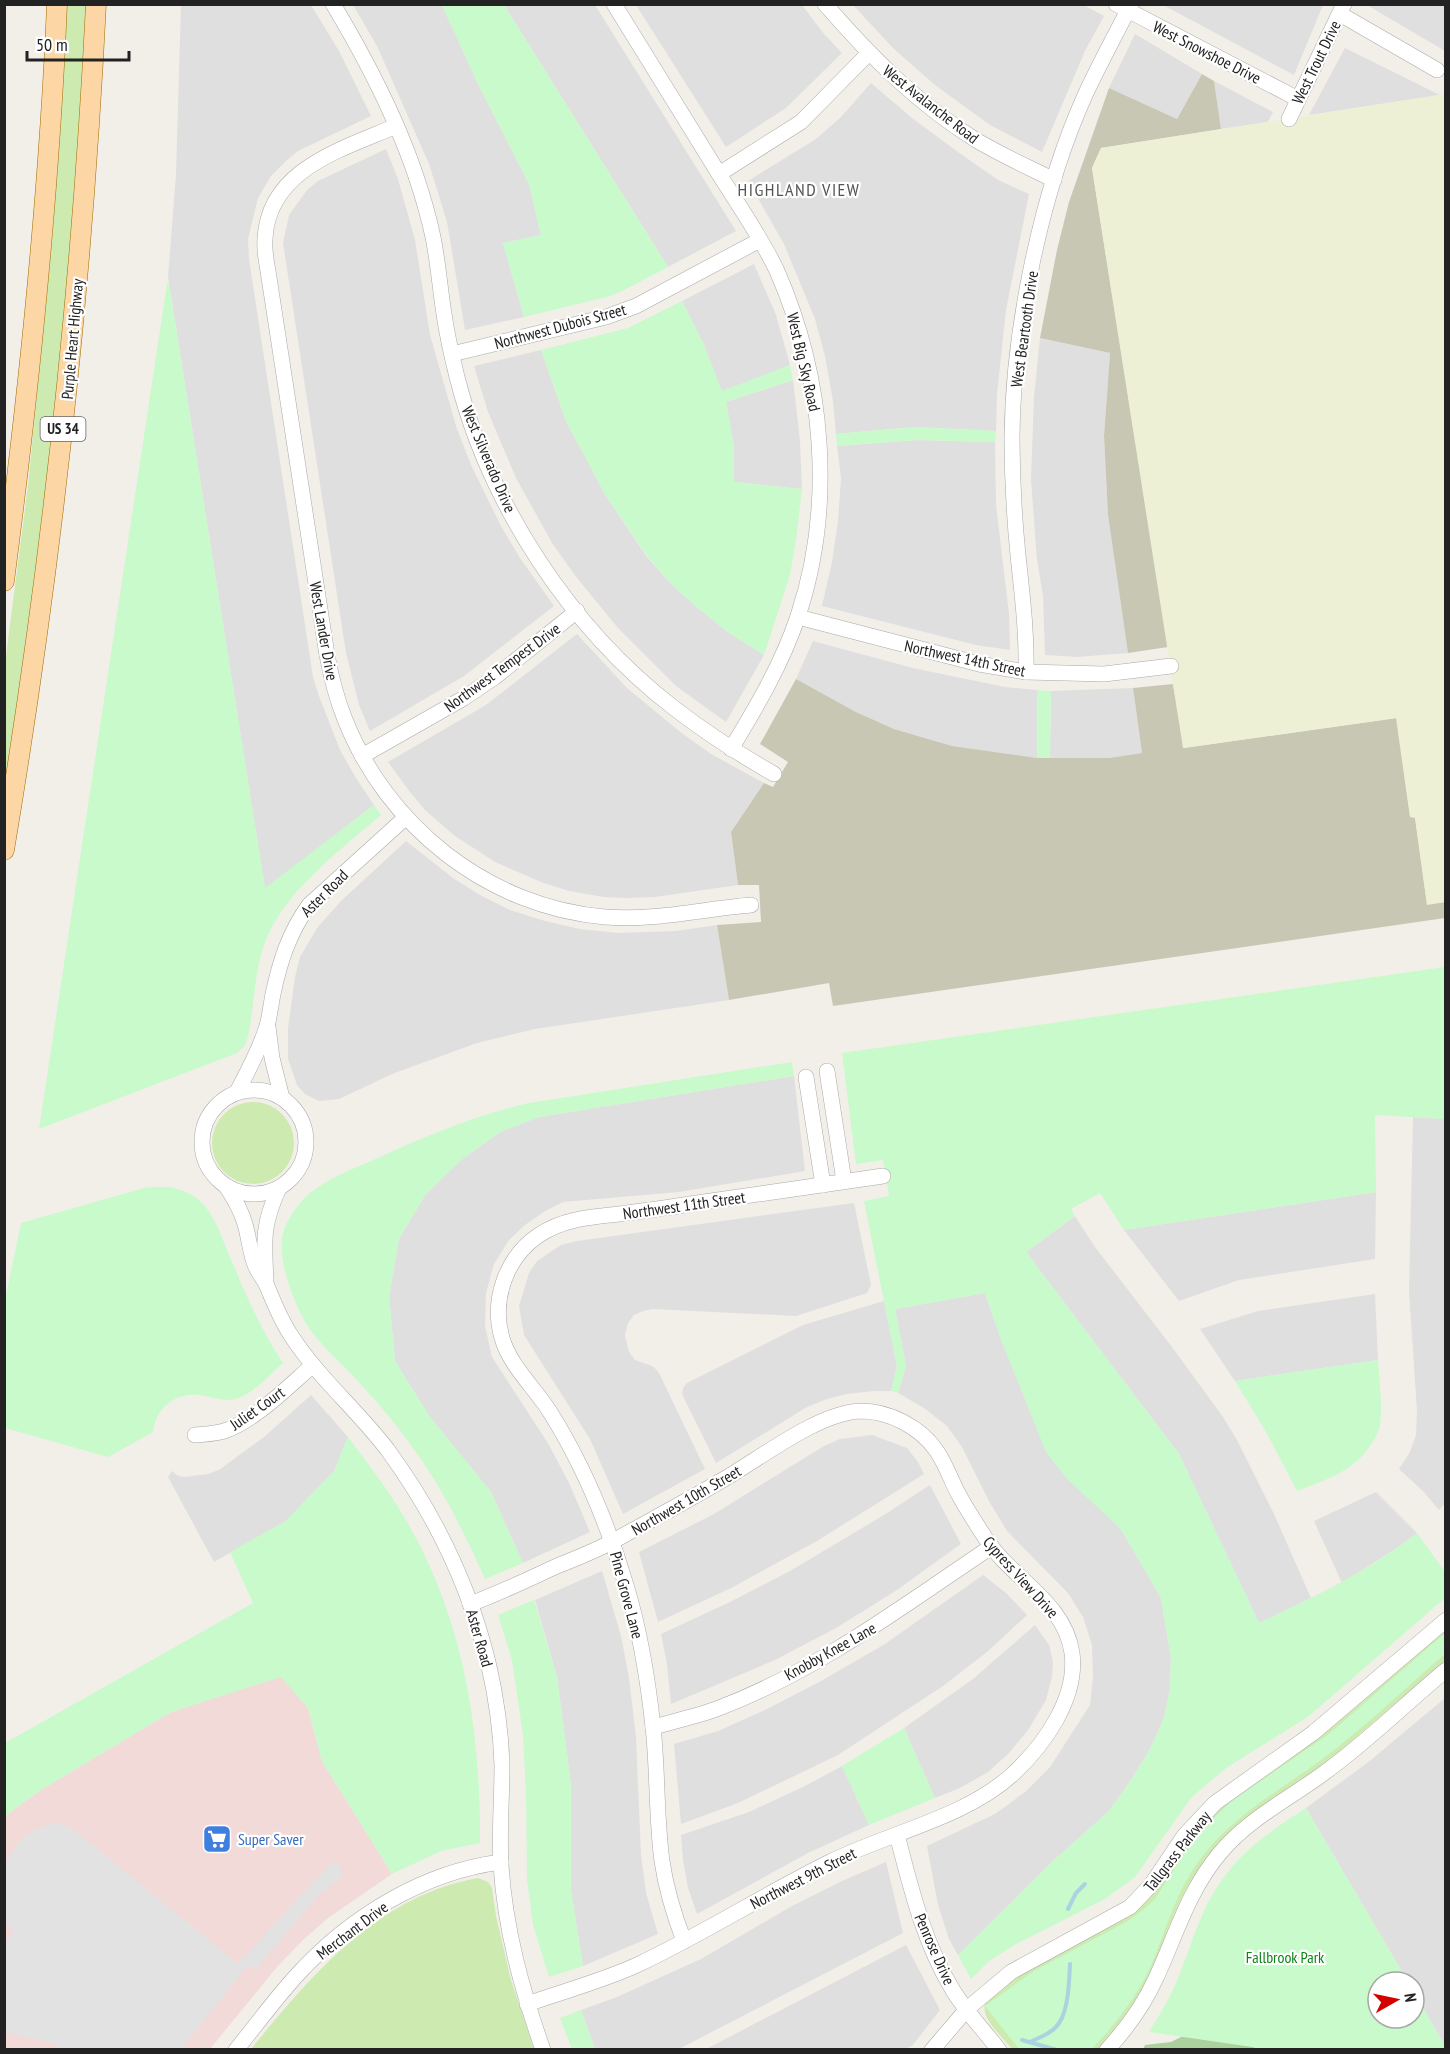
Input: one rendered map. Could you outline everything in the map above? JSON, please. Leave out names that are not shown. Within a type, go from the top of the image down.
[{"type":"main road","name":"US 34","points":[[4,581],[35,312],[57,4]]},
{"type":"main road","name":"Purple Heart Highway","points":[[4,850],[41,610],[63,427],[80,258],[96,4]]},
{"type":"street","name":"West Silverado Drive","points":[[333,4],[362,55],[396,126],[415,173],[430,227],[452,354],[466,408],[503,498],[535,552],[596,635],[672,707],[731,749],[774,774]]},
{"type":"street","name":"West Big Sky Road","points":[[614,4],[760,240],[777,272],[801,337],[810,378],[820,463],[818,525],[811,568],[798,617],[762,700],[731,749]]},
{"type":"street","name":"West Avalanche Road","points":[[825,4],[869,53],[923,102],[970,136],[1054,180]]},
{"type":"street","name":"West Snowshoe Drive","points":[[1125,7],[1298,99]]},
{"type":"street","name":"West Beartooth Drive","points":[[1026,672],[1026,623],[1013,490],[1013,406],[1020,334],[1031,273],[1054,180],[1085,95],[1125,7]]},
{"type":"street","points":[[1342,9],[1437,70]]},
{"type":"street","name":"West Trout Drive","points":[[1289,119],[1342,9]]},
{"type":"street","points":[[719,174],[801,122],[869,53]]},
{"type":"street","name":"West Lander Drive","points":[[396,126],[312,163],[296,175],[275,203],[268,220],[265,238],[268,271],[327,655],[343,716],[362,756],[405,818],[433,844],[474,874],[515,894],[558,909],[606,917],[643,918],[751,905]]},
{"type":"street","name":"Northwest Dubois Street","points":[[452,354],[606,316],[636,306],[760,240]]},
{"type":"street","name":"Northwest Tempest Drive","points":[[362,756],[464,698],[495,677],[577,611]]},
{"type":"street","name":"Northwest 14th Street","points":[[798,617],[979,664],[1026,672],[1104,674],[1171,666]]},
{"type":"street","name":"Aster Road","points":[[237,1092],[256,1057],[268,1024],[278,969],[297,921],[309,905],[405,818]]},
{"type":"street","name":"Aster Road","points":[[268,1024],[272,1058],[282,1098]]},
{"type":"street","points":[[827,1071],[844,1181]]},
{"type":"street","points":[[806,1077],[824,1185]]},
{"type":"street","points":[[252,1089],[268,1091],[282,1098],[294,1108],[302,1121],[306,1135],[306,1151],[301,1166],[291,1179],[279,1188],[266,1193],[239,1192],[226,1186],[207,1164],[203,1150],[202,1136],[213,1110],[222,1100],[237,1092],[252,1089]]},
{"type":"street","name":"Northwest 11th Street","points":[[506,1274],[520,1252],[537,1236],[558,1224],[579,1218],[883,1176]]},
{"type":"street","name":"Aster Road","points":[[226,1186],[242,1214],[255,1267],[266,1283],[274,1305],[291,1336],[313,1365],[380,1441],[413,1487],[434,1521],[453,1560],[470,1604],[488,1663],[498,1726],[502,1763],[501,1862],[510,1932],[527,2004],[543,2049]]},
{"type":"street","name":"Aster Road","points":[[266,1283],[264,1232],[271,1204],[279,1188]]},
{"type":"street","name":"Pine Grove Lane","points":[[506,1274],[498,1306],[502,1339],[509,1355],[550,1413],[577,1461],[596,1501],[627,1588],[639,1638],[653,1727],[662,1864],[671,1905],[684,1941]]},
{"type":"street","name":"Juliet Court","points":[[195,1435],[226,1431],[241,1424],[313,1365]]},
{"type":"street","name":"Northwest 10th Street","points":[[470,1604],[612,1542],[834,1415],[860,1411],[881,1414],[901,1421]]},
{"type":"street","name":"Cypress View Drive","points":[[901,1421],[921,1434],[936,1449],[961,1499],[991,1547],[1049,1604],[1061,1622],[1070,1641],[1072,1654],[1069,1687]]},
{"type":"street","name":"Knobby Knee Lane","points":[[653,1727],[720,1708],[843,1647],[991,1547]]},
{"type":"street","name":"Tallgrass Parkway","points":[[932,2049],[967,2009],[1011,1972],[1130,1907],[1151,1884],[1184,1836],[1215,1803],[1313,1733],[1446,1620]]},
{"type":"street","points":[[1107,2049],[1122,2033],[1145,2000],[1197,1884],[1220,1853],[1250,1824],[1325,1772],[1446,1670]]},
{"type":"street","name":"Northwest 9th Street","points":[[527,2004],[636,1966],[834,1860],[966,1805],[987,1793],[1012,1774],[1040,1746],[1058,1718],[1069,1687]]},
{"type":"street","name":"Penrose Drive","points":[[897,1835],[924,1931],[950,1986],[999,2049]]},
{"type":"street","name":"Merchant Drive","points":[[236,2049],[297,1975],[323,1949],[371,1912],[449,1873],[501,1862]]},
{"type":"shaded area","points":[[1082,4],[1104,16],[1085,51],[1042,152],[990,125],[935,85],[894,49],[853,5]]},
{"type":"shaded area","points":[[181,5],[311,5],[339,51],[371,116],[298,151],[271,176],[258,198],[248,239],[249,259],[313,677],[340,750],[374,805],[265,889],[168,277],[176,174]]},
{"type":"shaded area","points":[[353,5],[442,5],[478,84],[529,184],[541,235],[503,243],[524,317],[465,330],[447,222],[429,164],[377,46]]},
{"type":"shaded area","points":[[504,5],[595,5],[736,231],[668,267]]},
{"type":"shaded area","points":[[636,5],[802,5],[842,53],[786,108],[726,147]]},
{"type":"shaded area","points":[[1163,5],[1323,5],[1294,75]]},
{"type":"shaded area","points":[[1367,5],[1445,5],[1445,51]]},
{"type":"shaded area","points":[[1135,34],[1202,74],[1177,119],[1109,88]]},
{"type":"shaded area","points":[[1345,48],[1440,95],[1309,115]]},
{"type":"shaded area","points":[[1202,74],[1214,81],[1221,129],[1101,148],[1092,168],[1168,647],[1128,653],[1108,515],[1104,436],[1110,353],[1040,338],[1069,202],[1109,88],[1177,119]]},
{"type":"shaded area","points":[[1214,81],[1273,112],[1268,122],[1221,129]]},
{"type":"shaded area","points":[[871,83],[912,118],[958,152],[998,180],[1029,194],[1006,310],[997,394],[996,431],[915,427],[836,434],[825,356],[815,319],[784,244],[748,181],[816,139],[841,117]]},
{"type":"shaded area","points":[[1445,94],[1445,902],[1427,905],[1415,818],[1410,817],[1396,718],[1183,748],[1092,168],[1101,148]]},
{"type":"shaded area","points":[[386,149],[398,179],[415,240],[430,335],[456,426],[471,465],[501,526],[520,558],[554,606],[464,676],[370,731],[359,705],[346,653],[283,243],[289,215],[307,190],[318,181]]},
{"type":"shaded area","points":[[754,264],[776,315],[790,365],[722,392],[704,345],[682,301]]},
{"type":"shaded area","points":[[1040,338],[1110,353],[1104,436],[1108,515],[1128,653],[1077,657],[1045,655],[1043,596],[1037,560],[1031,479],[1034,397]]},
{"type":"shaded area","points":[[541,350],[566,421],[606,496],[647,557],[671,584],[698,608],[728,632],[764,655],[726,722],[676,686],[618,628],[552,543],[516,478],[488,412],[474,366]]},
{"type":"shaded area","points":[[793,380],[800,441],[802,489],[734,482],[734,447],[726,402]]},
{"type":"shaded area","points":[[917,440],[995,442],[996,505],[1009,614],[1010,650],[976,645],[822,606],[838,521],[841,478],[837,446]]},
{"type":"shaded area","points":[[577,634],[627,688],[679,731],[711,754],[764,783],[731,832],[738,885],[655,897],[625,898],[569,891],[541,882],[495,862],[455,836],[425,810],[388,762],[486,705]]},
{"type":"shaded area","points":[[813,641],[913,668],[1005,687],[1037,690],[1037,758],[952,746],[894,729],[856,712],[796,679]]},
{"type":"shaded area","points":[[796,679],[856,712],[894,729],[952,746],[1037,758],[1109,758],[1142,753],[1133,688],[1173,684],[1184,748],[1397,718],[1410,816],[1415,817],[1427,904],[1446,902],[1445,918],[833,1006],[829,983],[729,1000],[717,925],[761,922],[759,885],[738,885],[731,832],[764,783],[773,787],[788,762],[760,744]]},
{"type":"shaded area","points":[[1133,688],[1142,753],[1109,758],[1050,758],[1051,691]]},
{"type":"shaded area","points":[[406,841],[453,878],[480,895],[510,910],[545,921],[580,929],[618,933],[676,931],[717,925],[729,1000],[535,1029],[477,1043],[392,1074],[339,1099],[319,1101],[305,1094],[297,1085],[288,1059],[288,1028],[300,957],[317,928],[341,901]]},
{"type":"shaded area","points":[[794,1076],[805,1171],[679,1192],[563,1202],[525,1225],[509,1240],[494,1264],[486,1293],[485,1326],[492,1357],[549,1445],[569,1483],[590,1532],[523,1563],[491,1492],[429,1416],[395,1361],[389,1296],[399,1239],[425,1195],[461,1160],[500,1132],[539,1117]]},
{"type":"shaded area","points":[[1413,1117],[1445,1119],[1445,1503],[1439,1510],[1423,1491],[1399,1469],[1410,1452],[1416,1435],[1417,1411],[1409,1291]]},
{"type":"shaded area","points":[[1376,1192],[1375,1259],[1239,1280],[1179,1301],[1124,1230]]},
{"type":"shaded area","points":[[854,1203],[871,1285],[867,1293],[796,1316],[652,1309],[634,1315],[628,1323],[625,1335],[629,1352],[635,1360],[652,1366],[658,1371],[705,1469],[623,1514],[590,1439],[524,1335],[519,1306],[529,1273],[537,1261],[561,1245],[577,1241]]},
{"type":"shaded area","points":[[1075,1216],[1095,1247],[1223,1417],[1274,1514],[1311,1598],[1259,1623],[1179,1454],[1026,1252]]},
{"type":"shaded area","points":[[985,1293],[1002,1342],[1016,1373],[1104,1512],[1121,1529],[1161,1598],[1171,1658],[1170,1689],[1164,1718],[1149,1751],[1108,1812],[1053,1861],[958,1955],[949,1939],[938,1905],[927,1846],[995,1814],[1025,1792],[1050,1767],[1090,1705],[1093,1677],[1092,1645],[1083,1617],[1068,1593],[1007,1531],[962,1447],[947,1426],[924,1408],[898,1393],[906,1366],[895,1309]]},
{"type":"shaded area","points":[[1375,1294],[1378,1360],[1235,1381],[1200,1329],[1258,1311]]},
{"type":"shaded area","points":[[884,1301],[897,1366],[891,1391],[847,1394],[807,1407],[716,1463],[682,1394],[687,1383],[803,1325]]},
{"type":"shaded area","points":[[311,1395],[348,1437],[334,1471],[286,1521],[214,1562],[168,1477],[172,1471],[178,1476],[185,1477],[219,1470],[264,1437]]},
{"type":"shaded area","points":[[872,1435],[907,1448],[924,1474],[817,1541],[731,1588],[658,1622],[639,1552],[714,1514],[824,1446],[840,1439]]},
{"type":"shaded area","points":[[930,1485],[961,1544],[894,1592],[836,1628],[775,1660],[671,1704],[661,1634],[790,1571]]},
{"type":"shaded area","points":[[1376,1492],[1417,1533],[1342,1583],[1314,1521]]},
{"type":"shaded area","points":[[602,1571],[621,1636],[629,1678],[636,1737],[641,1855],[646,1893],[658,1934],[583,1966],[571,1891],[571,1785],[557,1677],[535,1600]]},
{"type":"shaded area","points":[[983,1575],[1006,1593],[1027,1615],[987,1652],[943,1686],[838,1755],[738,1803],[681,1824],[674,1744],[718,1731],[821,1681],[885,1644]]},
{"type":"shaded area","points":[[1035,1625],[1049,1645],[1053,1662],[1046,1700],[1028,1730],[1008,1754],[988,1772],[960,1788],[935,1798],[904,1728],[973,1679]]},
{"type":"shaded area","points":[[281,1676],[308,1708],[322,1761],[392,1874],[328,1918],[303,1940],[277,1967],[210,2049],[5,2050],[5,1816],[39,1791],[171,1712]]},
{"type":"shaded area","points":[[1445,1698],[1445,2046],[1426,2013],[1426,1970],[1401,1970],[1306,1808],[1371,1760]]},
{"type":"shaded area","points":[[842,1766],[869,1825],[808,1853],[697,1914],[688,1888],[681,1835],[749,1812]]},
{"type":"shaded area","points":[[54,1823],[68,1826],[238,1964],[324,1870],[336,1860],[344,1875],[320,1894],[256,1969],[248,1965],[181,2049],[64,2049],[52,2043],[4,2032],[5,1944],[14,1931],[5,1923],[5,1862],[19,1843],[35,1829]]},
{"type":"shaded area","points":[[886,1862],[903,1933],[679,2049],[595,2049],[581,2010],[617,1997],[701,1959],[792,1906]]},
{"type":"shaded area","points":[[906,1945],[940,2010],[912,2046],[904,2049],[706,2049]]},
{"type":"green space","points":[[66,5],[88,5],[73,241],[36,590],[5,802],[5,663],[28,486],[53,229]]},
{"type":"green space","points":[[442,5],[504,5],[668,267],[607,297],[524,317],[503,243],[541,235],[529,184],[478,84]]},
{"type":"green space","points":[[167,284],[169,284],[265,888],[374,805],[381,815],[300,888],[274,923],[265,942],[259,964],[249,1033],[245,1045],[237,1053],[39,1129]]},
{"type":"green space","points":[[682,301],[704,345],[722,391],[790,365],[793,380],[726,402],[734,447],[734,482],[802,489],[790,575],[764,655],[728,632],[698,608],[671,584],[648,557],[606,496],[566,421],[541,350],[628,328]]},
{"type":"green space","points":[[915,427],[996,431],[995,442],[917,440],[837,446],[836,434]]},
{"type":"green space","points":[[1037,690],[1051,691],[1050,758],[1037,758]]},
{"type":"green space","points":[[1445,967],[1445,1119],[1375,1115],[1376,1192],[1124,1230],[1100,1193],[1071,1209],[1075,1216],[1026,1252],[1179,1454],[1259,1623],[1360,1571],[1417,1533],[1445,1572],[1445,1598],[1309,1716],[1226,1768],[1191,1798],[1135,1877],[1105,1899],[1016,1944],[989,1961],[971,1979],[958,1955],[1053,1861],[1108,1812],[1149,1751],[1164,1718],[1170,1689],[1171,1658],[1161,1598],[1121,1529],[1067,1479],[1046,1452],[985,1293],[895,1309],[906,1366],[898,1393],[891,1391],[897,1366],[864,1201],[889,1196],[883,1160],[856,1164],[842,1053]]},
{"type":"green space","points":[[792,1062],[794,1076],[539,1117],[500,1132],[461,1160],[425,1195],[399,1239],[389,1296],[395,1361],[429,1416],[491,1492],[523,1563],[485,1579],[451,1509],[421,1460],[382,1408],[320,1342],[304,1320],[290,1289],[282,1254],[283,1233],[290,1216],[309,1194],[338,1176],[435,1133],[491,1113],[529,1103]]},
{"type":"green space","points":[[245,1102],[261,1102],[276,1109],[287,1120],[294,1135],[291,1159],[282,1172],[261,1184],[245,1184],[230,1177],[219,1166],[212,1151],[212,1135],[219,1120],[230,1109]]},
{"type":"green space","points":[[168,1187],[186,1192],[207,1209],[220,1232],[256,1315],[283,1363],[242,1397],[226,1400],[190,1395],[174,1399],[162,1409],[153,1432],[108,1457],[5,1428],[5,1300],[21,1223],[144,1188]]},
{"type":"green space","points":[[1378,1360],[1381,1417],[1379,1430],[1373,1441],[1363,1455],[1347,1469],[1297,1491],[1265,1430],[1235,1381]]},
{"type":"green space","points":[[348,1437],[393,1499],[416,1539],[451,1621],[471,1708],[479,1797],[480,1843],[441,1851],[392,1874],[322,1761],[308,1708],[281,1677],[171,1712],[39,1791],[5,1816],[5,1743],[253,1603],[230,1552],[286,1521],[334,1471]]},
{"type":"green space","points":[[534,1600],[557,1677],[571,1785],[571,1891],[583,1966],[549,1977],[533,1925],[527,1880],[523,1735],[512,1660],[498,1615]]},
{"type":"green space","points":[[1445,1627],[1445,1661],[1325,1764],[1218,1845],[1186,1890],[1156,1965],[1133,2006],[1098,2049],[1012,2049],[988,2020],[984,2007],[986,2001],[1018,1976],[1126,1917],[1145,1902],[1156,1891],[1197,1831],[1213,1814]]},
{"type":"green space","points":[[1445,1633],[1445,1654],[1337,1748],[1244,1815],[1204,1854],[1181,1891],[1143,1982],[1120,2017],[1092,2049],[1019,2049],[985,2006],[1034,1971],[1128,1921],[1143,1910],[1155,1899],[1185,1853],[1214,1818],[1233,1800],[1329,1734]]},
{"type":"green space","points":[[904,1728],[935,1798],[869,1825],[842,1766]]},
{"type":"green space","name":"Fallbrook Park","points":[[1306,1808],[1401,1970],[1366,1970],[1366,2030],[1426,2030],[1426,2013],[1445,2049],[1266,2049],[1149,2032],[1173,1989],[1213,1893],[1247,1851],[1274,1829]]},
{"type":"green space","points":[[478,1878],[488,1882],[492,1888],[511,1980],[534,2049],[251,2049],[298,1994],[350,1942],[409,1902],[442,1887]]},
{"type":"green space","points":[[581,2010],[595,2049],[572,2049],[560,2018]]},
{"type":"green space","points":[[1187,2034],[1222,2038],[1260,2049],[1143,2050],[1145,2045],[1171,2042]]},
{"type":"waterway","points":[[1068,1909],[1076,1893],[1085,1884]]},
{"type":"waterway","points":[[1030,2042],[1049,2033],[1060,2022],[1066,2007],[1070,1964]]},
{"type":"waterway","points":[[1022,2040],[1057,2050]]},
{"type":"place","name":"Super Saver","points":[[217,1839]]},
{"type":"district","name":"HIGHLAND VIEW","points":[[799,190]]}]
